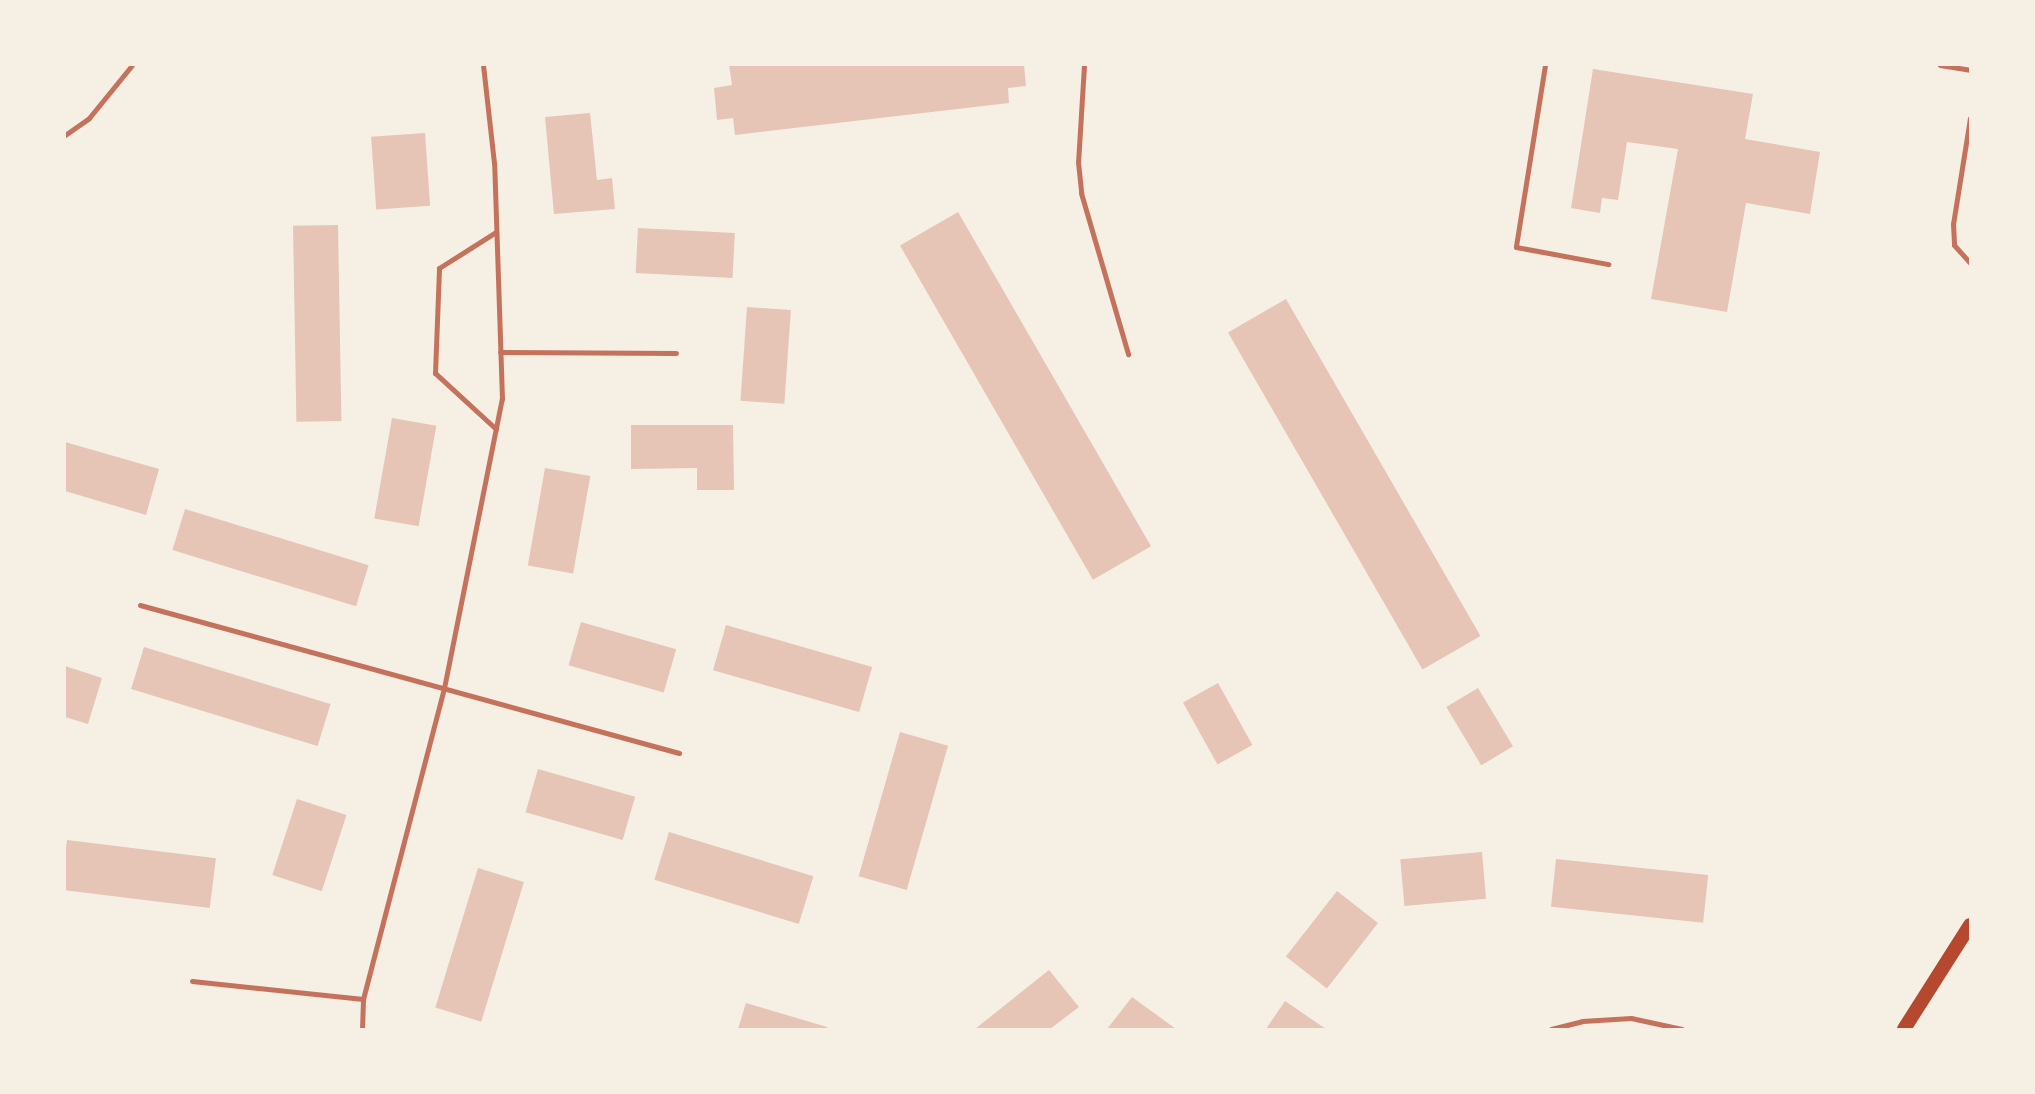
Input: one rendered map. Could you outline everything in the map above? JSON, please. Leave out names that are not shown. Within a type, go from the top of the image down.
[{"type":"main road","points":[[1904,1029],[1970,925]]},
{"type":"lane","points":[[65,135],[89,118],[132,65]]},
{"type":"lane","points":[[362,1029],[363,999],[444,688],[502,399],[496,232],[483,65]]},
{"type":"lane","points":[[1084,65],[1078,162],[1081,193],[1128,354]]},
{"type":"lane","points":[[1545,65],[1516,247],[1608,264]]},
{"type":"lane","points":[[1940,65],[1970,70]]},
{"type":"lane","points":[[1970,118],[1953,224],[1954,245],[1970,263]]},
{"type":"lane","points":[[496,232],[439,268],[435,373],[496,429]]},
{"type":"lane","points":[[500,352],[676,353]]},
{"type":"lane","points":[[140,605],[679,753]]},
{"type":"lane","points":[[192,981],[363,999]]},
{"type":"lane","points":[[1551,1029],[1582,1021],[1631,1018],[1682,1029]]},
{"type":"building","points":[[729,65],[1024,65],[1026,86],[1008,88],[1009,103],[735,135],[733,118],[717,120],[714,88],[732,85]]},
{"type":"building","points":[[1593,69],[1753,94],[1745,139],[1820,152],[1810,214],[1746,203],[1727,312],[1651,299],[1678,149],[1627,142],[1618,200],[1602,198],[1600,213],[1571,208]]},
{"type":"building","points":[[590,113],[597,180],[612,178],[615,209],[554,214],[545,117]]},
{"type":"building","points":[[425,133],[430,206],[376,210],[371,137]]},
{"type":"building","points":[[958,212],[1151,546],[1093,580],[900,246]]},
{"type":"building","points":[[338,225],[341,421],[296,422],[293,226]]},
{"type":"building","points":[[638,228],[735,233],[733,278],[636,273]]},
{"type":"building","points":[[1286,299],[1481,636],[1422,669],[1228,332]]},
{"type":"building","points":[[747,307],[791,310],[784,404],[740,401]]},
{"type":"building","points":[[392,418],[436,426],[419,526],[374,518]]},
{"type":"building","points":[[631,425],[733,425],[734,490],[697,490],[697,468],[631,469]]},
{"type":"building","points":[[65,442],[159,469],[146,515],[65,491]]},
{"type":"building","points":[[545,468],[590,476],[573,573],[528,565]]},
{"type":"building","points":[[185,509],[369,565],[356,606],[172,550]]},
{"type":"building","points":[[581,622],[676,649],[664,693],[569,665]]},
{"type":"building","points":[[726,625],[872,667],[859,712],[713,670]]},
{"type":"building","points":[[144,647],[330,704],[318,746],[131,689]]},
{"type":"building","points":[[65,666],[102,678],[88,724],[65,717]]},
{"type":"building","points":[[1218,683],[1252,745],[1217,764],[1183,702]]},
{"type":"building","points":[[1478,688],[1513,746],[1481,765],[1446,707]]},
{"type":"building","points":[[900,732],[948,746],[907,890],[859,876]]},
{"type":"building","points":[[538,769],[635,797],[623,840],[526,812]]},
{"type":"building","points":[[297,799],[346,815],[322,891],[272,875]]},
{"type":"building","points":[[669,832],[813,876],[799,924],[654,880]]},
{"type":"building","points":[[67,840],[216,858],[210,908],[65,890]]},
{"type":"building","points":[[1482,852],[1486,899],[1404,906],[1400,859]]},
{"type":"building","points":[[1556,859],[1708,875],[1703,923],[1551,907]]},
{"type":"building","points":[[478,868],[524,882],[481,1022],[435,1008]]},
{"type":"building","points":[[1337,891],[1378,923],[1327,988],[1286,956]]},
{"type":"building","points":[[1049,970],[1079,1007],[1050,1029],[975,1029]]},
{"type":"building","points":[[1132,997],[1176,1029],[1107,1029]]},
{"type":"building","points":[[1285,1001],[1326,1029],[1266,1029]]},
{"type":"building","points":[[746,1003],[827,1027],[827,1029],[738,1029]]}]
